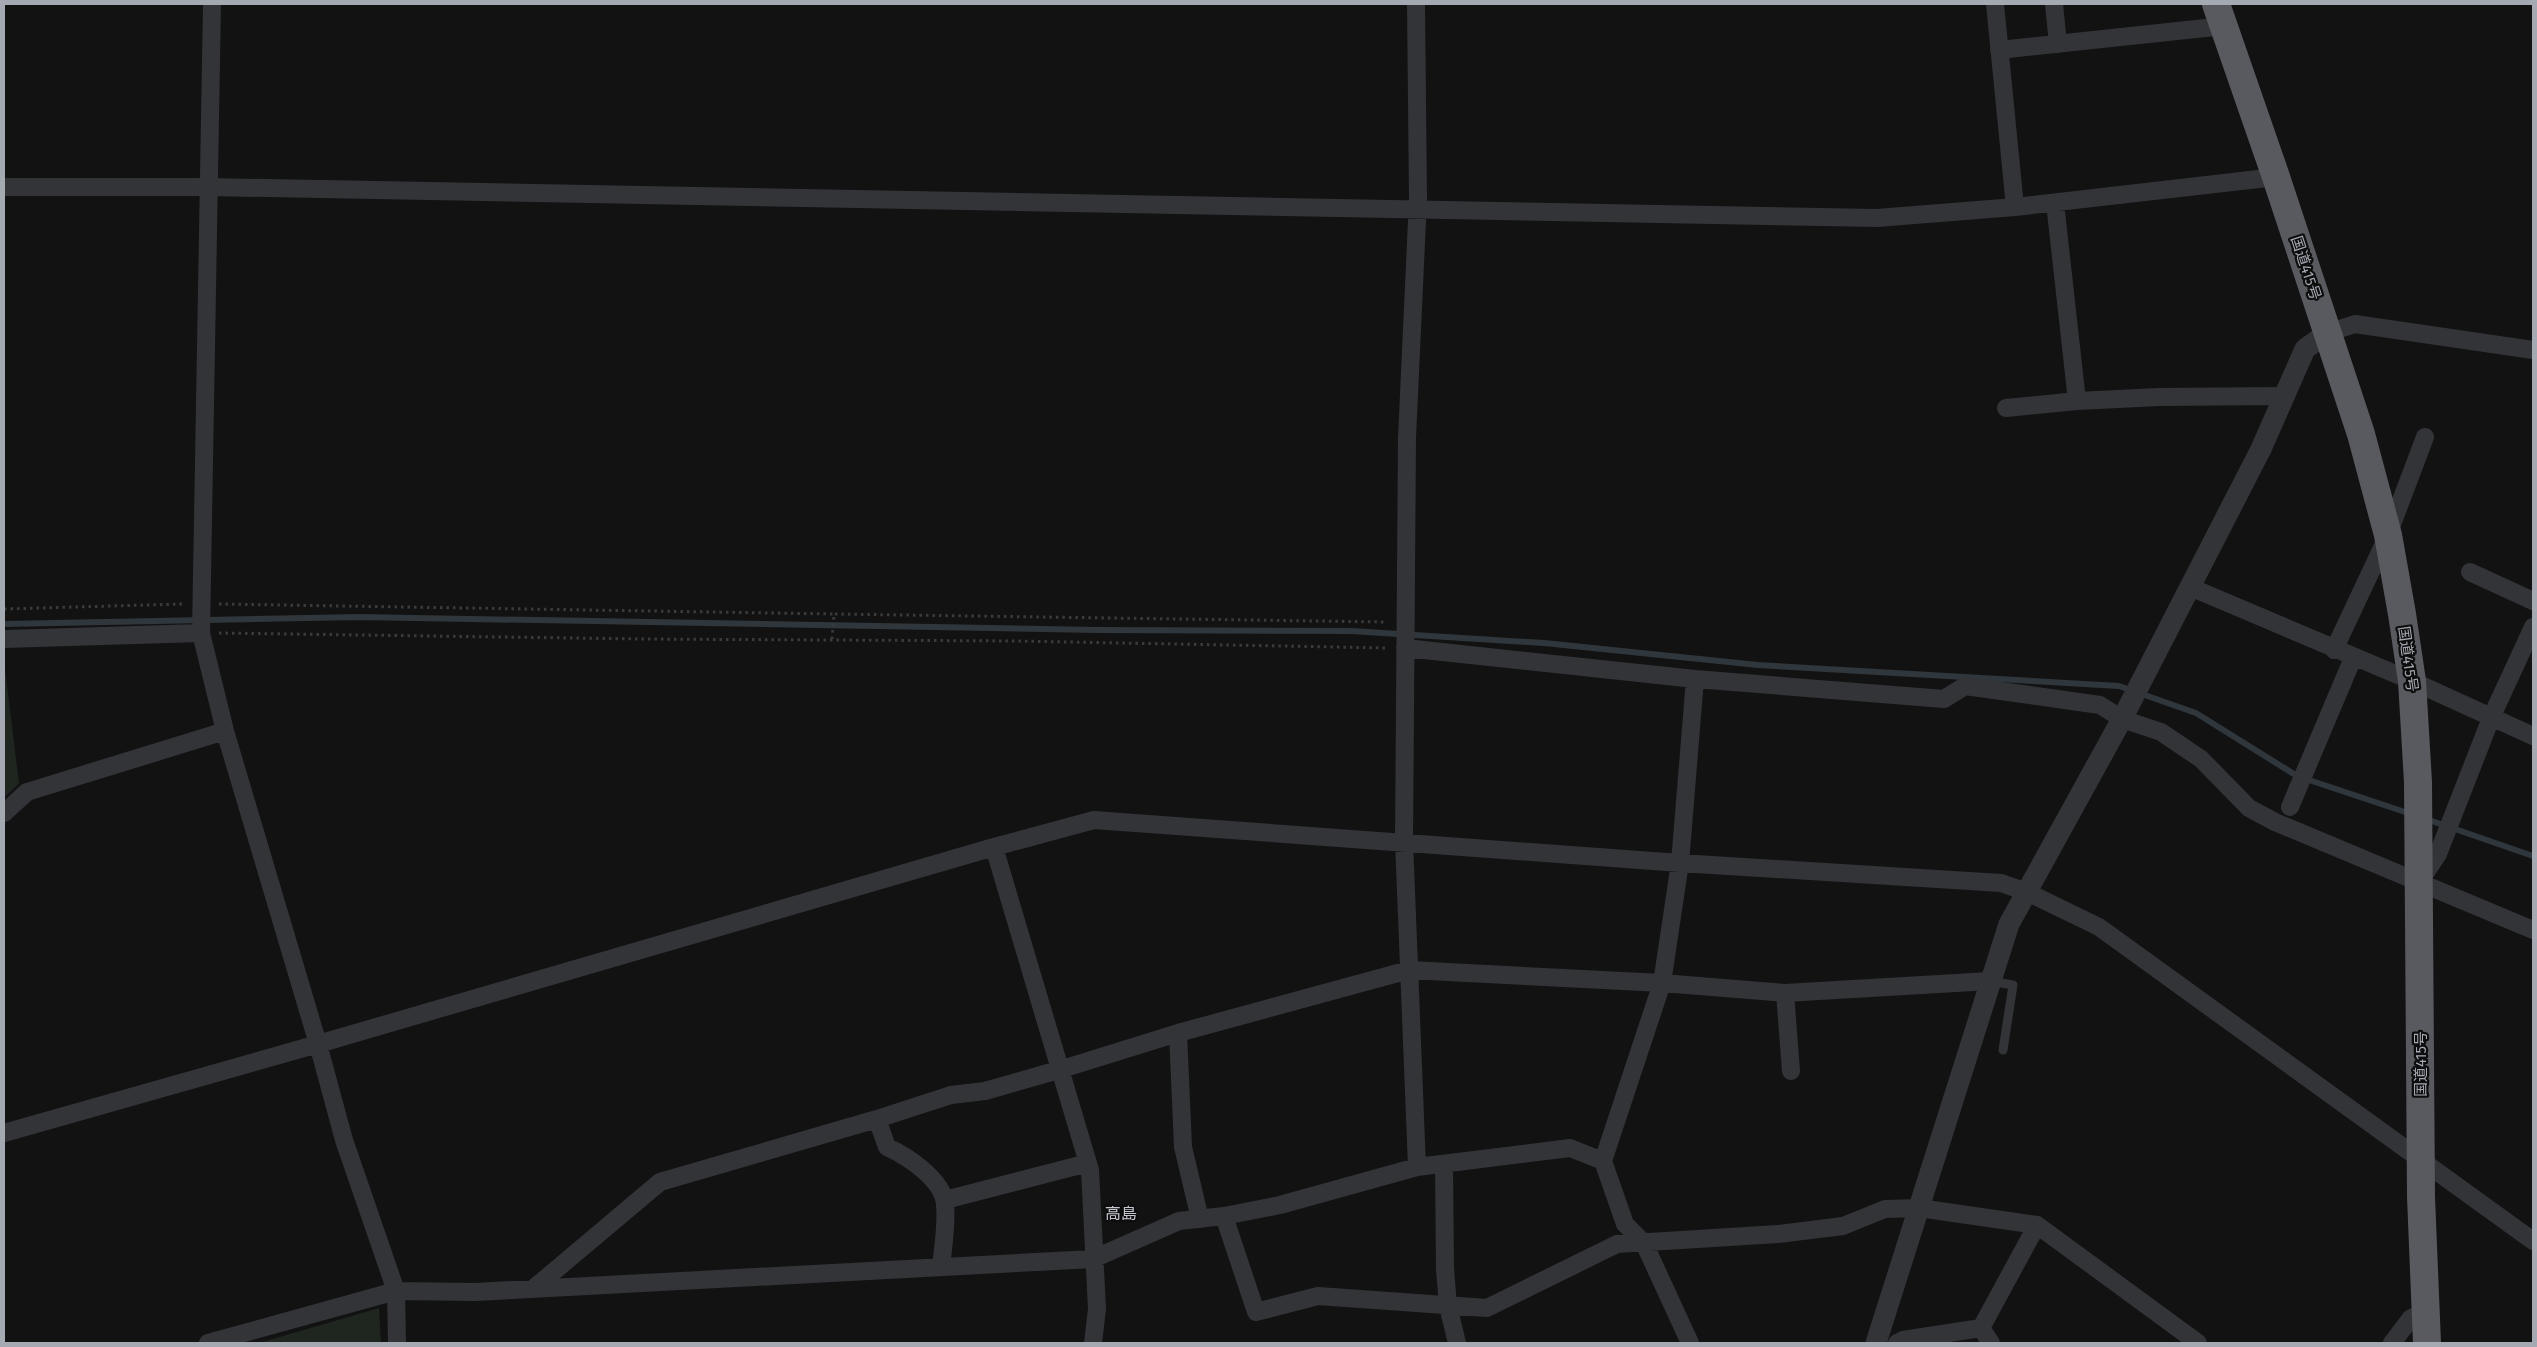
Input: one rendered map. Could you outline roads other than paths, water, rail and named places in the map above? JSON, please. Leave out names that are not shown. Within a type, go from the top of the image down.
[{"type":"highway","name":"国道415号","points":[[2220,15],[2361,434],[2388,535],[2412,681],[2418,782],[2422,1159],[2427,1343]]},
{"type":"street","points":[[212,4],[207,187],[201,633],[225,732],[318,1044],[344,1140],[396,1291],[397,1343]]},
{"type":"street","points":[[1416,4],[1417,210],[1407,438],[1404,841],[1417,1168]]},
{"type":"street","points":[[1995,4],[2015,207]]},
{"type":"street","points":[[2054,4],[2058,44]]},
{"type":"street","points":[[1999,50],[2058,44],[2220,15]]},
{"type":"street","points":[[4,186],[207,187],[1877,218],[2055,203],[2276,177]]},
{"type":"street","points":[[2055,203],[2078,401]]},
{"type":"street","points":[[1876,1343],[2009,924],[2122,719],[2261,449],[2304,349],[2327,333],[2355,324],[2533,350]]},
{"type":"street","points":[[2006,408],[2078,401],[2159,397],[2283,396]]},
{"type":"street","points":[[2334,650],[2388,535],[2425,437]]},
{"type":"street","points":[[2470,572],[2533,601]]},
{"type":"street","points":[[2190,587],[2334,650],[2412,681],[2533,736]]},
{"type":"street","points":[[2420,881],[2438,854],[2491,718],[2533,626]]},
{"type":"street","points":[[4,639],[201,633]]},
{"type":"street","points":[[1405,648],[1695,679],[1944,699],[1965,686],[2100,705],[2122,719],[2161,732],[2202,759],[2249,808],[2275,822],[2420,881],[2533,930]]},
{"type":"street","points":[[2290,807],[2353,658]]},
{"type":"street","points":[[1690,1343],[1644,1243],[1626,1224],[1603,1161],[1662,983],[1680,863],[1695,679]]},
{"type":"street","points":[[4,813],[27,792],[225,732]]},
{"type":"street","points":[[4,1133],[318,1044],[994,846],[1094,820],[1404,841],[1680,863],[2001,883],[2027,892],[2099,927],[2533,1241]]},
{"type":"street","points":[[994,846],[1062,1069],[1088,1163],[1097,1309],[1093,1343]]},
{"type":"street","points":[[533,1289],[660,1182],[877,1119],[951,1095],[985,1091],[1178,1033],[1409,970],[1662,983],[1786,993],[1990,981]]},
{"type":"street","points":[[1786,993],[1791,1071]]},
{"type":"street","points":[[1178,1033],[1183,1147],[1200,1219]]},
{"type":"street","points":[[877,1119],[887,1147],[905,1155],[925,1172],[942,1191],[944,1200],[942,1267]]},
{"type":"street","points":[[208,1343],[396,1291],[475,1292],[1093,1259],[1180,1221],[1224,1216],[1280,1205],[1417,1168],[1570,1148],[1603,1161]]},
{"type":"street","points":[[944,1200],[1088,1163]]},
{"type":"street","points":[[1444,1165],[1445,1269],[1448,1306],[1457,1343]]},
{"type":"street","points":[[1224,1216],[1256,1312],[1318,1296],[1487,1308],[1616,1244],[1778,1234],[1843,1226],[1885,1209],[1919,1208],[2037,1225],[2198,1343]]},
{"type":"street","points":[[1981,1328],[2037,1225]]},
{"type":"street","points":[[2392,1343],[2411,1318],[2426,1312]]},
{"type":"street","points":[[1897,1343],[1903,1340],[1981,1328]]},
{"type":"street","points":[[1981,1328],[1991,1343]]},
{"type":"lane","points":[[1990,981],[2013,985],[2003,1050]]},
{"type":"waterway","points":[[4,624],[359,617],[1098,630],[1351,631],[1544,643],[1758,665],[2119,686],[2196,713],[2297,776],[2411,814]]},
{"type":"waterway","points":[[2426,819],[2533,856]]},
{"type":"district","name":"高島","points":[[1121,1213]]}]
